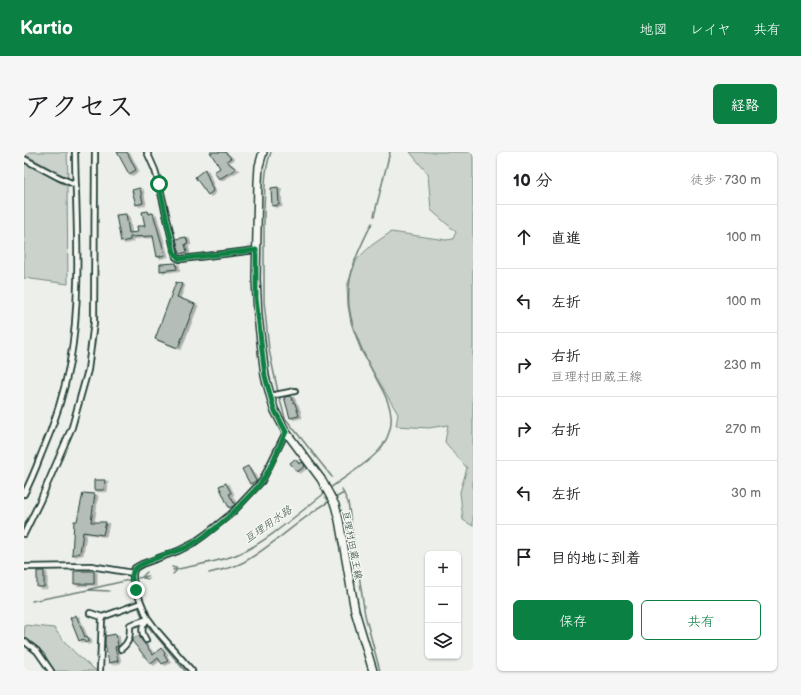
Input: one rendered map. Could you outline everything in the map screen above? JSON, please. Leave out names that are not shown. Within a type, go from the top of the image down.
[{"type":"main road","name":"亘理村田蔵王線","points":[[262,152],[258,182],[256,279],[258,316],[265,376],[274,409],[286,432],[325,485],[335,505],[355,611],[373,671]]},
{"type":"street","points":[[24,494],[58,411],[70,361],[75,318],[77,274],[75,152]]},
{"type":"street","points":[[24,534],[72,427],[88,370],[94,322],[95,152]]},
{"type":"street","points":[[147,152],[159,184],[176,257],[182,259],[256,250]]},
{"type":"street","points":[[24,158],[58,178],[76,185]]},
{"type":"street","points":[[270,396],[295,390]]},
{"type":"street","points":[[192,671],[148,619],[133,580],[132,573],[135,568],[142,564],[178,551],[192,544],[232,514],[262,481],[286,432]]},
{"type":"street","points":[[24,567],[91,566],[132,573]]},
{"type":"street","points":[[90,613],[102,617],[141,603]]},
{"type":"street","points":[[100,671],[102,617]]},
{"type":"street","points":[[146,640],[142,630],[143,625],[148,619]]},
{"type":"street","points":[[121,649],[127,644],[130,638],[130,625],[148,619]]},
{"type":"street","points":[[24,642],[37,651],[50,671]]},
{"type":"shaded area","points":[[24,152],[67,152],[68,178],[24,154]]},
{"type":"shaded area","points":[[410,152],[473,152],[473,526],[463,520],[460,492],[467,468],[445,442],[448,425],[429,428],[396,426],[398,414],[361,351],[351,323],[348,306],[347,286],[357,259],[372,245],[391,232],[446,240],[453,239],[456,232],[431,210],[428,174]]},
{"type":"shaded area","points":[[24,163],[67,186],[68,284],[24,278]]},
{"type":"shaded area","points":[[25,625],[54,628],[74,651],[97,671],[54,671],[44,653],[24,637]]},
{"type":"building","points":[[117,152],[127,152],[136,170],[129,174]]},
{"type":"building","points":[[210,152],[225,152],[231,158],[226,161],[236,169],[219,179],[214,172],[220,168]]},
{"type":"building","points":[[205,169],[213,191],[208,195],[195,177]]},
{"type":"building","points":[[278,187],[279,205],[272,206],[271,188]]},
{"type":"building","points":[[140,188],[143,203],[136,205],[132,190]]},
{"type":"building","points":[[148,211],[149,214],[153,213],[165,255],[157,257],[153,236],[130,237],[130,240],[121,242],[116,215],[126,214],[129,233],[138,232],[137,226],[145,226],[142,212]]},
{"type":"building","points":[[186,237],[188,243],[185,244],[187,252],[180,254],[176,239]]},
{"type":"building","points":[[176,263],[177,269],[160,271],[160,264]]},
{"type":"building","points":[[176,282],[182,284],[177,297],[195,304],[178,348],[155,339]]},
{"type":"building","points":[[291,396],[299,416],[290,418],[284,397]]},
{"type":"building","points":[[295,459],[299,464],[302,462],[305,466],[297,472],[290,463]]},
{"type":"building","points":[[248,466],[256,481],[250,484],[242,469]]},
{"type":"building","points":[[94,480],[105,480],[104,490],[94,490]]},
{"type":"building","points":[[226,483],[231,493],[229,494],[235,505],[229,508],[219,486]]},
{"type":"building","points":[[83,493],[95,494],[91,522],[106,522],[103,535],[83,532],[80,553],[72,555],[74,521],[77,521]]},
{"type":"building","points":[[37,571],[44,571],[44,587],[37,587]]},
{"type":"building","points":[[74,571],[94,571],[94,584],[74,584]]},
{"type":"building","points":[[76,615],[85,637],[87,636],[89,641],[85,643],[83,639],[79,641],[70,618]]},
{"type":"building","points":[[116,634],[118,646],[115,647],[118,661],[109,663],[105,636]]},
{"type":"building","points":[[138,635],[153,655],[161,648],[168,661],[162,664],[158,658],[151,664],[132,641]]},
{"type":"waterway","points":[[264,209],[266,173],[271,152]]},
{"type":"waterway","points":[[374,216],[390,152]]},
{"type":"waterway","points":[[264,211],[264,301],[269,350],[278,392]]},
{"type":"waterway","points":[[329,489],[366,462],[379,450],[383,445],[391,424],[388,402],[360,344],[353,325],[349,306],[349,283],[351,273],[362,243],[372,223]]},
{"type":"waterway","points":[[279,396],[285,418],[332,477]]},
{"type":"waterway","points":[[342,490],[348,502],[355,550]]},
{"type":"waterway","name":"亘理用水路","points":[[173,570],[216,561],[241,553],[262,541],[325,493]]},
{"type":"waterway","points":[[335,498],[344,493]]},
{"type":"waterway","points":[[209,573],[244,562],[266,548],[330,501]]},
{"type":"waterway","points":[[356,555],[365,615],[380,671]]},
{"type":"waterway","name":"亘理用水路","points":[[172,567],[179,569]]},
{"type":"waterway","points":[[173,574],[177,570]]},
{"type":"waterway","points":[[143,576],[147,572]]},
{"type":"waterway","points":[[138,578],[148,576]]},
{"type":"waterway","points":[[143,578],[149,579]]},
{"type":"waterway","points":[[90,589],[129,580]]},
{"type":"waterway","name":"亘理用水路","points":[[32,601],[88,590],[109,591]]},
{"type":"waterway","name":"亘理用水路","points":[[139,609],[143,619]]},
{"type":"waterway","name":"亘理用水路","points":[[147,625],[185,671]]},
{"type":"route","points":[[136,590],[132,573],[135,568],[192,544],[232,514],[262,481],[286,432],[274,409],[267,386],[263,364],[256,298],[256,250],[179,259],[176,257],[159,184]]}]
